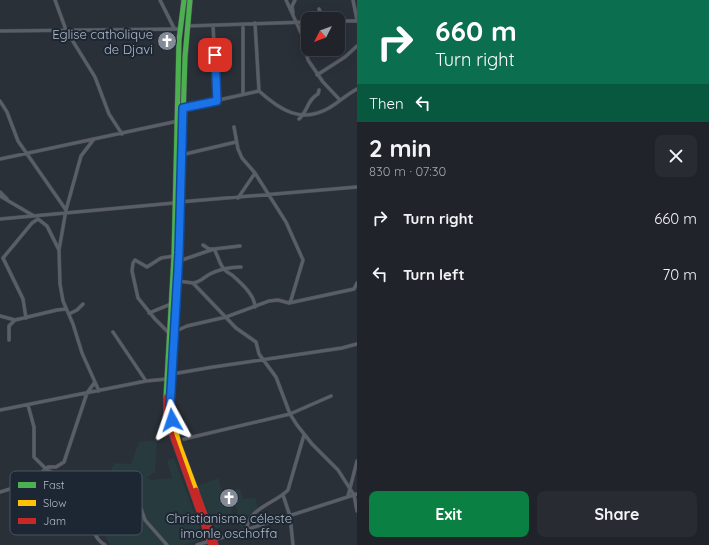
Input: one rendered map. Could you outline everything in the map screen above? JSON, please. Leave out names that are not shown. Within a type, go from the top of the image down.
[{"type":"main road","points":[[183,0],[180,29],[178,120],[177,202],[179,261],[176,331],[170,408],[172,420],[213,543]]},
{"type":"main road","points":[[190,0],[187,26],[181,155],[171,304],[166,418],[213,543]]},
{"type":"street","points":[[55,0],[66,30],[95,78],[109,114],[122,134]]},
{"type":"street","points":[[160,0],[174,28]]},
{"type":"street","points":[[286,0],[289,9],[293,14]]},
{"type":"street","points":[[295,0],[292,6],[293,14],[303,40],[306,56],[317,75],[340,100]]},
{"type":"street","points":[[345,21],[357,21],[354,0]]},
{"type":"street","points":[[187,26],[301,21]]},
{"type":"street","points":[[255,23],[259,91]]},
{"type":"street","points":[[243,24],[243,94]]},
{"type":"street","points":[[214,25],[217,101]]},
{"type":"street","points":[[0,31],[180,29]]},
{"type":"street","points":[[317,75],[345,57],[357,46]]},
{"type":"street","points":[[183,108],[259,91],[284,110],[303,115],[320,112],[357,89]]},
{"type":"street","points":[[299,118],[303,115],[308,102],[318,94],[319,90]]},
{"type":"street","points":[[0,101],[7,112],[18,141],[66,212]]},
{"type":"street","points":[[0,159],[122,134],[178,120]]},
{"type":"street","points":[[234,127],[236,130],[236,142],[242,158],[255,173],[271,196],[286,222],[303,260],[289,303]]},
{"type":"street","points":[[94,139],[81,156],[66,212],[60,250],[60,290],[66,309],[76,330],[82,353],[99,391]]},
{"type":"street","points":[[181,155],[236,142]]},
{"type":"street","points":[[238,198],[255,173]]},
{"type":"street","points":[[0,219],[177,202],[271,196],[357,187]]},
{"type":"street","points":[[0,192],[8,200]]},
{"type":"street","points":[[0,196],[35,216],[47,226],[60,250]]},
{"type":"street","points":[[0,264],[3,261],[3,258],[38,219]]},
{"type":"street","points":[[203,245],[209,249],[240,246]]},
{"type":"street","points":[[214,249],[224,270],[241,282],[242,286],[254,299],[255,307]]},
{"type":"street","points":[[179,261],[214,249]]},
{"type":"street","points":[[170,334],[149,313],[135,292],[133,263],[137,260],[146,266],[161,258],[174,256]]},
{"type":"street","points":[[3,261],[22,299],[26,318]]},
{"type":"street","points":[[178,281],[193,283],[199,282],[210,274],[224,270],[229,266],[241,267]]},
{"type":"street","points":[[193,283],[241,332],[256,342],[259,354],[276,377],[290,414],[304,435],[333,464],[356,494],[357,511]]},
{"type":"street","points":[[176,331],[187,326],[226,317],[273,300],[289,303],[354,289],[357,283]]},
{"type":"street","points":[[69,314],[77,310],[83,304]]},
{"type":"street","points":[[149,313],[171,304]]},
{"type":"street","points":[[0,316],[15,320],[66,309]]},
{"type":"street","points":[[9,340],[9,326],[15,320]]},
{"type":"street","points":[[113,332],[146,381]]},
{"type":"street","points":[[172,374],[342,348],[357,344]]},
{"type":"street","points":[[0,410],[146,381],[167,379]]},
{"type":"street","points":[[44,471],[49,466],[56,467],[64,462],[87,393],[95,382]]},
{"type":"street","points":[[184,439],[290,414],[331,396]]},
{"type":"street","points":[[28,405],[34,427],[34,457],[50,471]]},
{"type":"street","points":[[247,530],[247,523],[249,519],[260,509],[283,495],[290,486],[304,435]]},
{"type":"street","points":[[348,496],[357,461]]},
{"type":"street","points":[[0,492],[10,489]]},
{"type":"street","points":[[197,545],[213,543],[247,530],[356,494]]},
{"type":"street","points":[[283,495],[290,516],[293,545]]},
{"type":"street","points":[[142,512],[145,520],[167,545]]},
{"type":"street","points":[[96,535],[105,545]]},
{"type":"green space","points":[[157,440],[155,472],[147,477],[151,480],[172,478],[167,460],[174,458],[204,539],[181,545],[110,545],[105,535],[142,535],[142,471],[110,471],[115,463],[131,464],[139,442]]},
{"type":"green space","points":[[218,478],[222,491],[240,489],[243,499],[255,498],[258,507],[245,518],[243,527],[239,526],[236,506],[231,508],[232,519],[216,529],[197,486]]},
{"type":"traffic: fast","points":[[166,397],[174,256],[179,40],[184,0]]},
{"type":"traffic: fast","points":[[178,272],[185,57],[190,0]]},
{"type":"traffic: slow","points":[[178,272],[170,408],[179,444],[196,490]]},
{"type":"traffic: jam","points":[[166,397],[166,418],[211,545]]},
{"type":"traffic: jam","points":[[196,490],[216,545]]},
{"type":"place","name":"Eglise catholique de Djavi","points":[[167,41]]},
{"type":"place","name":"Christianisme céleste imonle oschoffa","points":[[229,498]]},
{"type":"route","points":[[172,420],[170,408],[176,331],[183,108],[194,107],[217,101],[215,55]]}]
